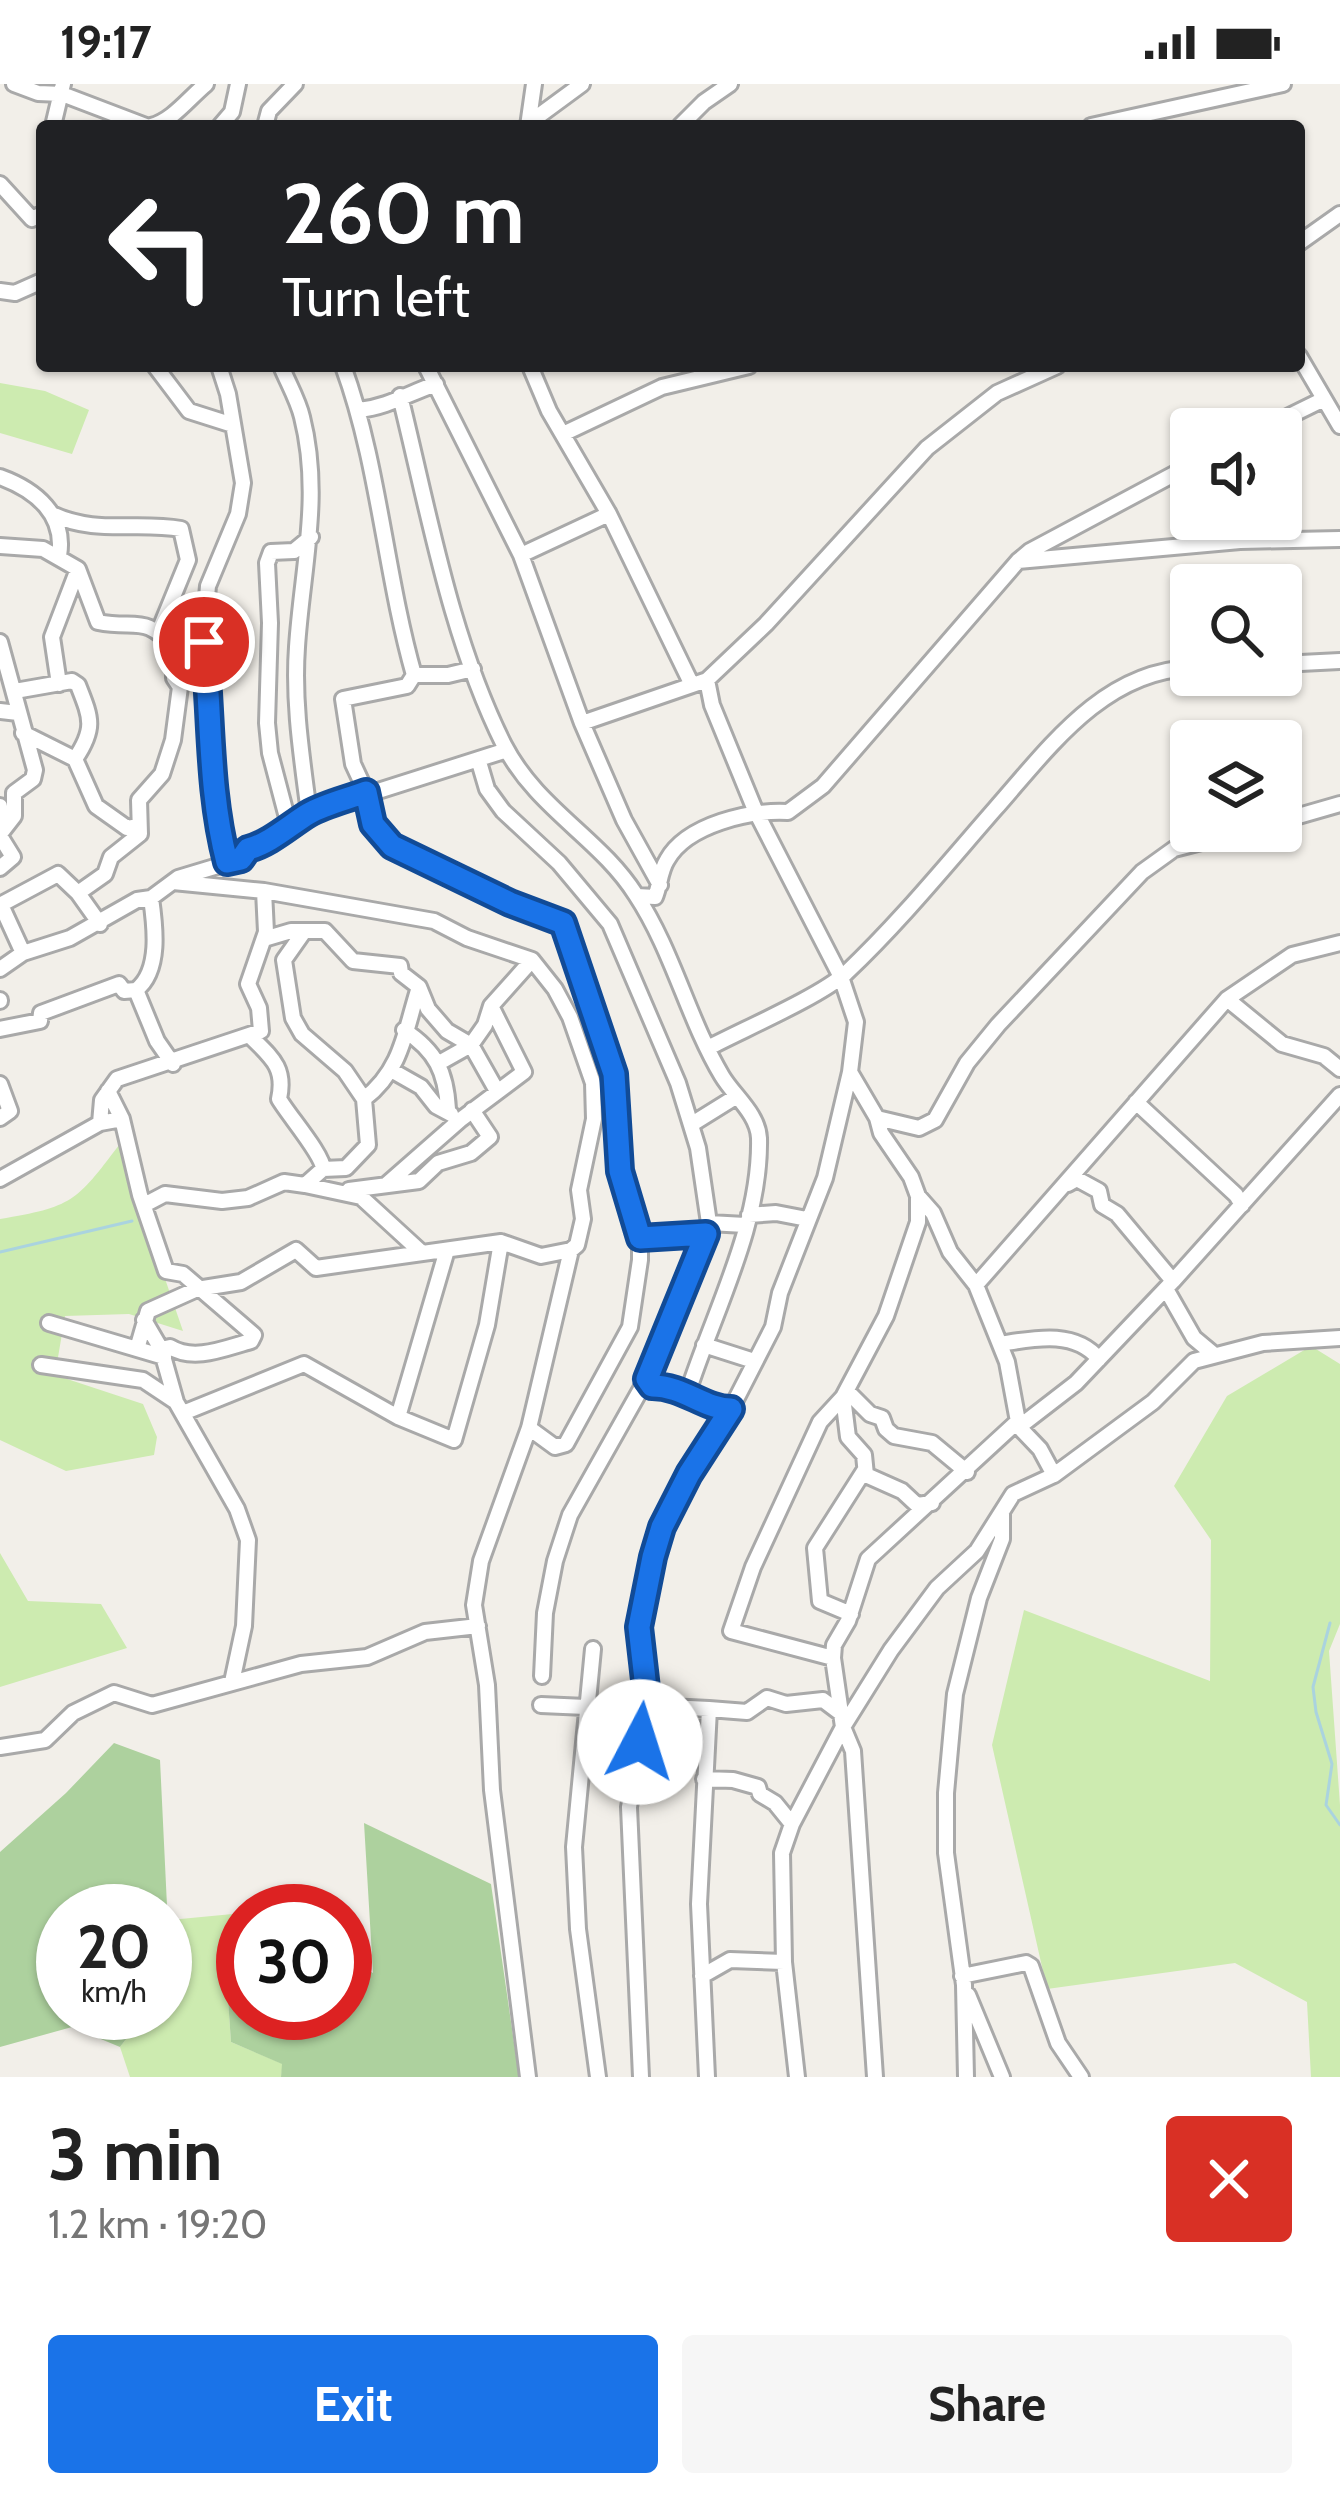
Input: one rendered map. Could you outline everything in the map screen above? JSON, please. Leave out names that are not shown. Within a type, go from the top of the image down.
[{"type":"street","points":[[14,84],[38,93],[63,89],[135,120]]},
{"type":"street","points":[[167,120],[206,84]]},
{"type":"street","points":[[225,120],[232,112],[238,84]]},
{"type":"street","points":[[267,120],[269,111],[296,84]]},
{"type":"street","points":[[530,120],[534,84]]},
{"type":"street","points":[[534,120],[582,84]]},
{"type":"street","points":[[686,120],[730,84]]},
{"type":"street","points":[[1152,120],[1283,84]]},
{"type":"street","points":[[55,120],[63,89]]},
{"type":"street","points":[[0,184],[32,219],[36,217]]},
{"type":"street","points":[[1305,239],[1340,214]]},
{"type":"street","points":[[0,291],[15,293],[36,284]]},
{"type":"street","points":[[1305,367],[1340,426]]},
{"type":"street","points":[[160,372],[189,411],[232,425]]},
{"type":"street","points":[[220,372],[243,483],[238,514],[208,586],[204,642],[210,763],[227,862]]},
{"type":"street","points":[[284,372],[302,414],[312,477],[296,712],[309,813]]},
{"type":"street","points":[[345,372],[359,410],[389,578],[414,675],[407,686],[343,699],[353,764],[373,824],[392,846],[568,928],[614,1074],[620,1171],[640,1238],[640,1273],[630,1327],[566,1444],[554,1447],[529,1428]]},
{"type":"street","points":[[429,372],[521,555],[582,722],[624,820],[660,885]]},
{"type":"street","points":[[533,372],[549,411],[712,705],[755,810],[841,977],[856,1022],[850,1072],[824,1178],[780,1293],[773,1327],[731,1409],[689,1474],[662,1527],[653,1557],[639,1627],[648,1706],[629,1807],[641,2077]]},
{"type":"street","points":[[565,433],[662,387],[724,372]]},
{"type":"street","points":[[582,722],[699,682],[766,624],[927,448],[997,393],[1044,372]]},
{"type":"street","points":[[359,410],[386,407],[400,396],[436,384]]},
{"type":"street","points":[[400,396],[451,606],[507,750],[540,799],[613,866],[637,896],[708,1048],[759,1133],[747,1220],[688,1392]]},
{"type":"street","points":[[1302,410],[1322,400]]},
{"type":"street","points":[[637,896],[655,897],[668,857],[700,830],[755,810],[788,812],[823,785],[1018,561],[1170,476]]},
{"type":"street","points":[[0,478],[29,488],[52,514],[62,537],[59,556]]},
{"type":"street","points":[[52,514],[100,529],[125,530],[145,523],[181,529],[188,560],[160,631]]},
{"type":"street","points":[[521,555],[609,514]]},
{"type":"street","points":[[290,829],[267,723],[267,563],[271,552],[294,551],[311,538]]},
{"type":"street","points":[[1018,561],[1240,541],[1340,538]]},
{"type":"street","points":[[0,546],[43,549],[59,556],[78,569],[98,622],[130,622],[160,631],[175,649],[174,678],[180,687],[177,720],[162,774],[142,792],[139,836],[111,857],[105,874],[78,893]]},
{"type":"street","points":[[58,684],[52,637],[78,569]]},
{"type":"street","points":[[0,642],[35,770],[33,779],[14,793],[14,816],[0,835],[13,857],[0,868]]},
{"type":"street","points":[[175,649],[204,642]]},
{"type":"street","points":[[1302,663],[1340,661]]},
{"type":"street","points":[[414,675],[473,669]]},
{"type":"street","points":[[708,1048],[841,977],[1044,749],[1088,711],[1134,681],[1170,673]]},
{"type":"street","points":[[15,691],[72,681],[78,685],[90,736],[75,759]]},
{"type":"street","points":[[0,710],[18,713]]},
{"type":"street","points":[[23,733],[75,759],[95,806],[128,828],[139,826]]},
{"type":"street","points":[[0,968],[23,953],[100,924],[173,882],[241,859],[248,849],[290,829],[309,813],[507,750]]},
{"type":"street","points":[[479,761],[487,789],[503,811],[581,886],[610,924],[653,1019],[692,1124],[708,1228],[647,1379],[570,1515],[547,1600],[542,1676]]},
{"type":"street","points":[[1302,815],[1340,804]]},
{"type":"street","points":[[0,806],[0,817]]},
{"type":"street","points":[[877,1118],[919,1127],[935,1120],[987,1038],[1142,872],[1170,852]]},
{"type":"street","points":[[23,953],[1,905],[54,874],[78,893],[100,924]]},
{"type":"street","points":[[137,1349],[148,1310],[197,1288],[241,1282],[296,1250],[316,1268],[501,1242],[541,1256],[571,1250],[584,1219],[579,1190],[594,1119],[593,1083],[570,1017],[555,988],[532,960],[434,921],[264,891],[173,882]]},
{"type":"street","points":[[100,1123],[101,1102],[117,1079],[173,1064],[201,1048],[261,1030],[259,1007],[248,984],[264,939],[264,891]]},
{"type":"street","points":[[0,1029],[40,1021],[40,1013],[119,984],[124,991],[136,990],[148,979],[153,950],[151,898]]},
{"type":"street","points":[[264,939],[291,931],[325,931],[353,961],[400,966],[447,1031],[471,1045],[497,1091]]},
{"type":"street","points":[[303,933],[284,960],[293,1018],[302,1034],[345,1071],[368,1106],[367,1149],[342,1169],[323,1169],[305,1185]]},
{"type":"street","points":[[976,1285],[1227,999],[1292,956],[1340,943]]},
{"type":"street","points":[[439,1063],[471,1045],[491,1006],[532,960]]},
{"type":"street","points":[[364,1099],[386,1082],[404,1050],[404,1030],[419,987]]},
{"type":"street","points":[[136,990],[157,1041],[173,1064]]},
{"type":"street","points":[[1227,999],[1282,1043],[1324,1056],[1340,1069]]},
{"type":"street","points":[[387,1184],[460,1113],[525,1070],[491,1006]]},
{"type":"street","points":[[404,1030],[439,1063],[460,1113]]},
{"type":"street","points":[[249,1035],[282,1076],[279,1099],[298,1132],[320,1154],[323,1169]]},
{"type":"street","points":[[338,1191],[418,1180],[438,1163],[483,1147],[490,1137],[460,1113],[440,1108],[421,1087],[391,1070]]},
{"type":"street","points":[[850,1072],[918,1196],[933,1213],[950,1252],[976,1285],[1007,1362],[1018,1424],[1054,1475]]},
{"type":"street","points":[[0,1084],[10,1111],[0,1118]]},
{"type":"street","points":[[49,1323],[162,1353],[202,1353],[254,1339],[236,1317],[183,1274],[166,1271],[122,1119],[107,1091]]},
{"type":"street","points":[[875,2077],[853,1751],[833,1658],[868,1559],[1018,1424],[1076,1383],[1340,1095]]},
{"type":"street","points":[[692,1124],[737,1096]]},
{"type":"street","points":[[1136,1102],[1242,1205]]},
{"type":"street","points":[[0,1179],[100,1123],[122,1119]]},
{"type":"street","points":[[1064,1187],[1077,1179],[1099,1191],[1102,1205],[1117,1214],[1170,1285],[1194,1338],[1212,1353]]},
{"type":"street","points":[[146,1204],[165,1194],[222,1201],[248,1198],[284,1182],[305,1185],[368,1202],[422,1252]]},
{"type":"street","points":[[833,1658],[731,1631],[753,1567],[820,1422],[845,1394],[886,1316],[918,1222],[918,1196]]},
{"type":"street","points":[[640,1238],[776,1213],[807,1219]]},
{"type":"street","points":[[918,1222],[933,1213]]},
{"type":"street","points":[[180,1407],[304,1364],[398,1417],[457,1439],[487,1325],[501,1242]]},
{"type":"street","points":[[398,1417],[447,1250]]},
{"type":"street","points":[[528,2077],[491,1790],[487,1685],[474,1605],[481,1561],[529,1428],[571,1250]]},
{"type":"street","points":[[145,1320],[180,1407],[237,1509],[248,1540],[244,1625],[232,1682]]},
{"type":"street","points":[[797,2077],[784,1962],[782,1853],[843,1721],[891,1650],[937,1588],[976,1551],[1013,1493],[1054,1475],[1153,1402],[1184,1368],[1212,1353],[1263,1343],[1340,1338]]},
{"type":"street","points":[[1007,1362],[1027,1339]]},
{"type":"street","points":[[1000,1344],[1062,1339],[1090,1349],[1099,1359]]},
{"type":"street","points":[[704,1345],[754,1360]]},
{"type":"street","points":[[41,1365],[143,1380],[180,1407]]},
{"type":"street","points":[[647,1379],[652,1386],[688,1392],[719,1409],[731,1409]]},
{"type":"street","points":[[845,1394],[848,1437],[864,1455],[864,1471],[814,1548],[820,1601],[851,1614]]},
{"type":"street","points":[[845,1394],[882,1418],[894,1436],[932,1443],[967,1472]]},
{"type":"street","points":[[864,1471],[902,1491],[915,1504],[932,1503]]},
{"type":"street","points":[[966,2077],[963,1980],[946,1853],[955,1694],[979,1598],[1002,1539],[999,1518],[1013,1493]]},
{"type":"street","points":[[0,1747],[45,1741],[73,1713],[114,1693],[152,1706],[301,1664],[367,1657],[425,1632],[478,1626]]},
{"type":"street","points":[[593,1649],[574,1846],[578,1929],[598,2077]]},
{"type":"street","points":[[648,1706],[747,1712],[767,1698],[786,1704],[823,1700],[843,1721]]},
{"type":"street","points":[[541,1705],[586,1707]]},
{"type":"street","points":[[707,2077],[699,1904],[709,1709]]},
{"type":"street","points":[[704,1779],[758,1787],[792,1824]]},
{"type":"street","points":[[702,1976],[730,1960],[784,1962]]},
{"type":"street","points":[[963,1980],[1029,1964],[1058,2043],[1081,2077]]},
{"type":"street","points":[[963,1980],[1001,2077]]},
{"type":"green space","points":[[0,383],[45,391],[89,410],[72,454],[0,433]]},
{"type":"green space","points":[[119,1145],[183,1331],[129,1314],[65,1316],[55,1375],[143,1404],[157,1437],[154,1455],[66,1471],[0,1440],[0,1219],[70,1199]]},
{"type":"green space","points":[[1311,1346],[1340,1364],[1340,1624],[1329,1651],[1340,1805],[1340,2077],[1311,2077],[1307,2002],[1235,1963],[1047,1989],[992,1745],[1024,1610],[1210,1681],[1211,1540],[1174,1486],[1227,1396]]},
{"type":"green space","points":[[0,1553],[28,1601],[101,1604],[127,1648],[0,1687]]},
{"type":"green space","points":[[114,1743],[160,1760],[166,1884],[36,1884],[36,2037],[0,2047],[0,1852]]},
{"type":"green space","points":[[364,1823],[491,1884],[519,2077],[281,2077],[282,2064],[231,2042],[372,2040],[372,1884],[368,1884]]},
{"type":"green space","points":[[216,1916],[216,2040],[231,2040],[283,2064],[281,2077],[130,2077],[120,2047],[125,2040],[192,2040],[192,1918]]},
{"type":"waterway","points":[[0,1252],[132,1221]]},
{"type":"waterway","points":[[1330,1623],[1313,1687],[1332,1764],[1326,1805],[1340,1825]]},
{"type":"route","points":[[204,642],[210,763],[227,862],[241,859],[248,849],[290,829],[309,813],[366,792],[373,824],[392,846],[563,923],[614,1074],[620,1171],[640,1238],[706,1234],[647,1379],[652,1386],[676,1387],[719,1409],[731,1409],[689,1474],[662,1527],[653,1557],[639,1627],[648,1706],[640,1742]]}]
